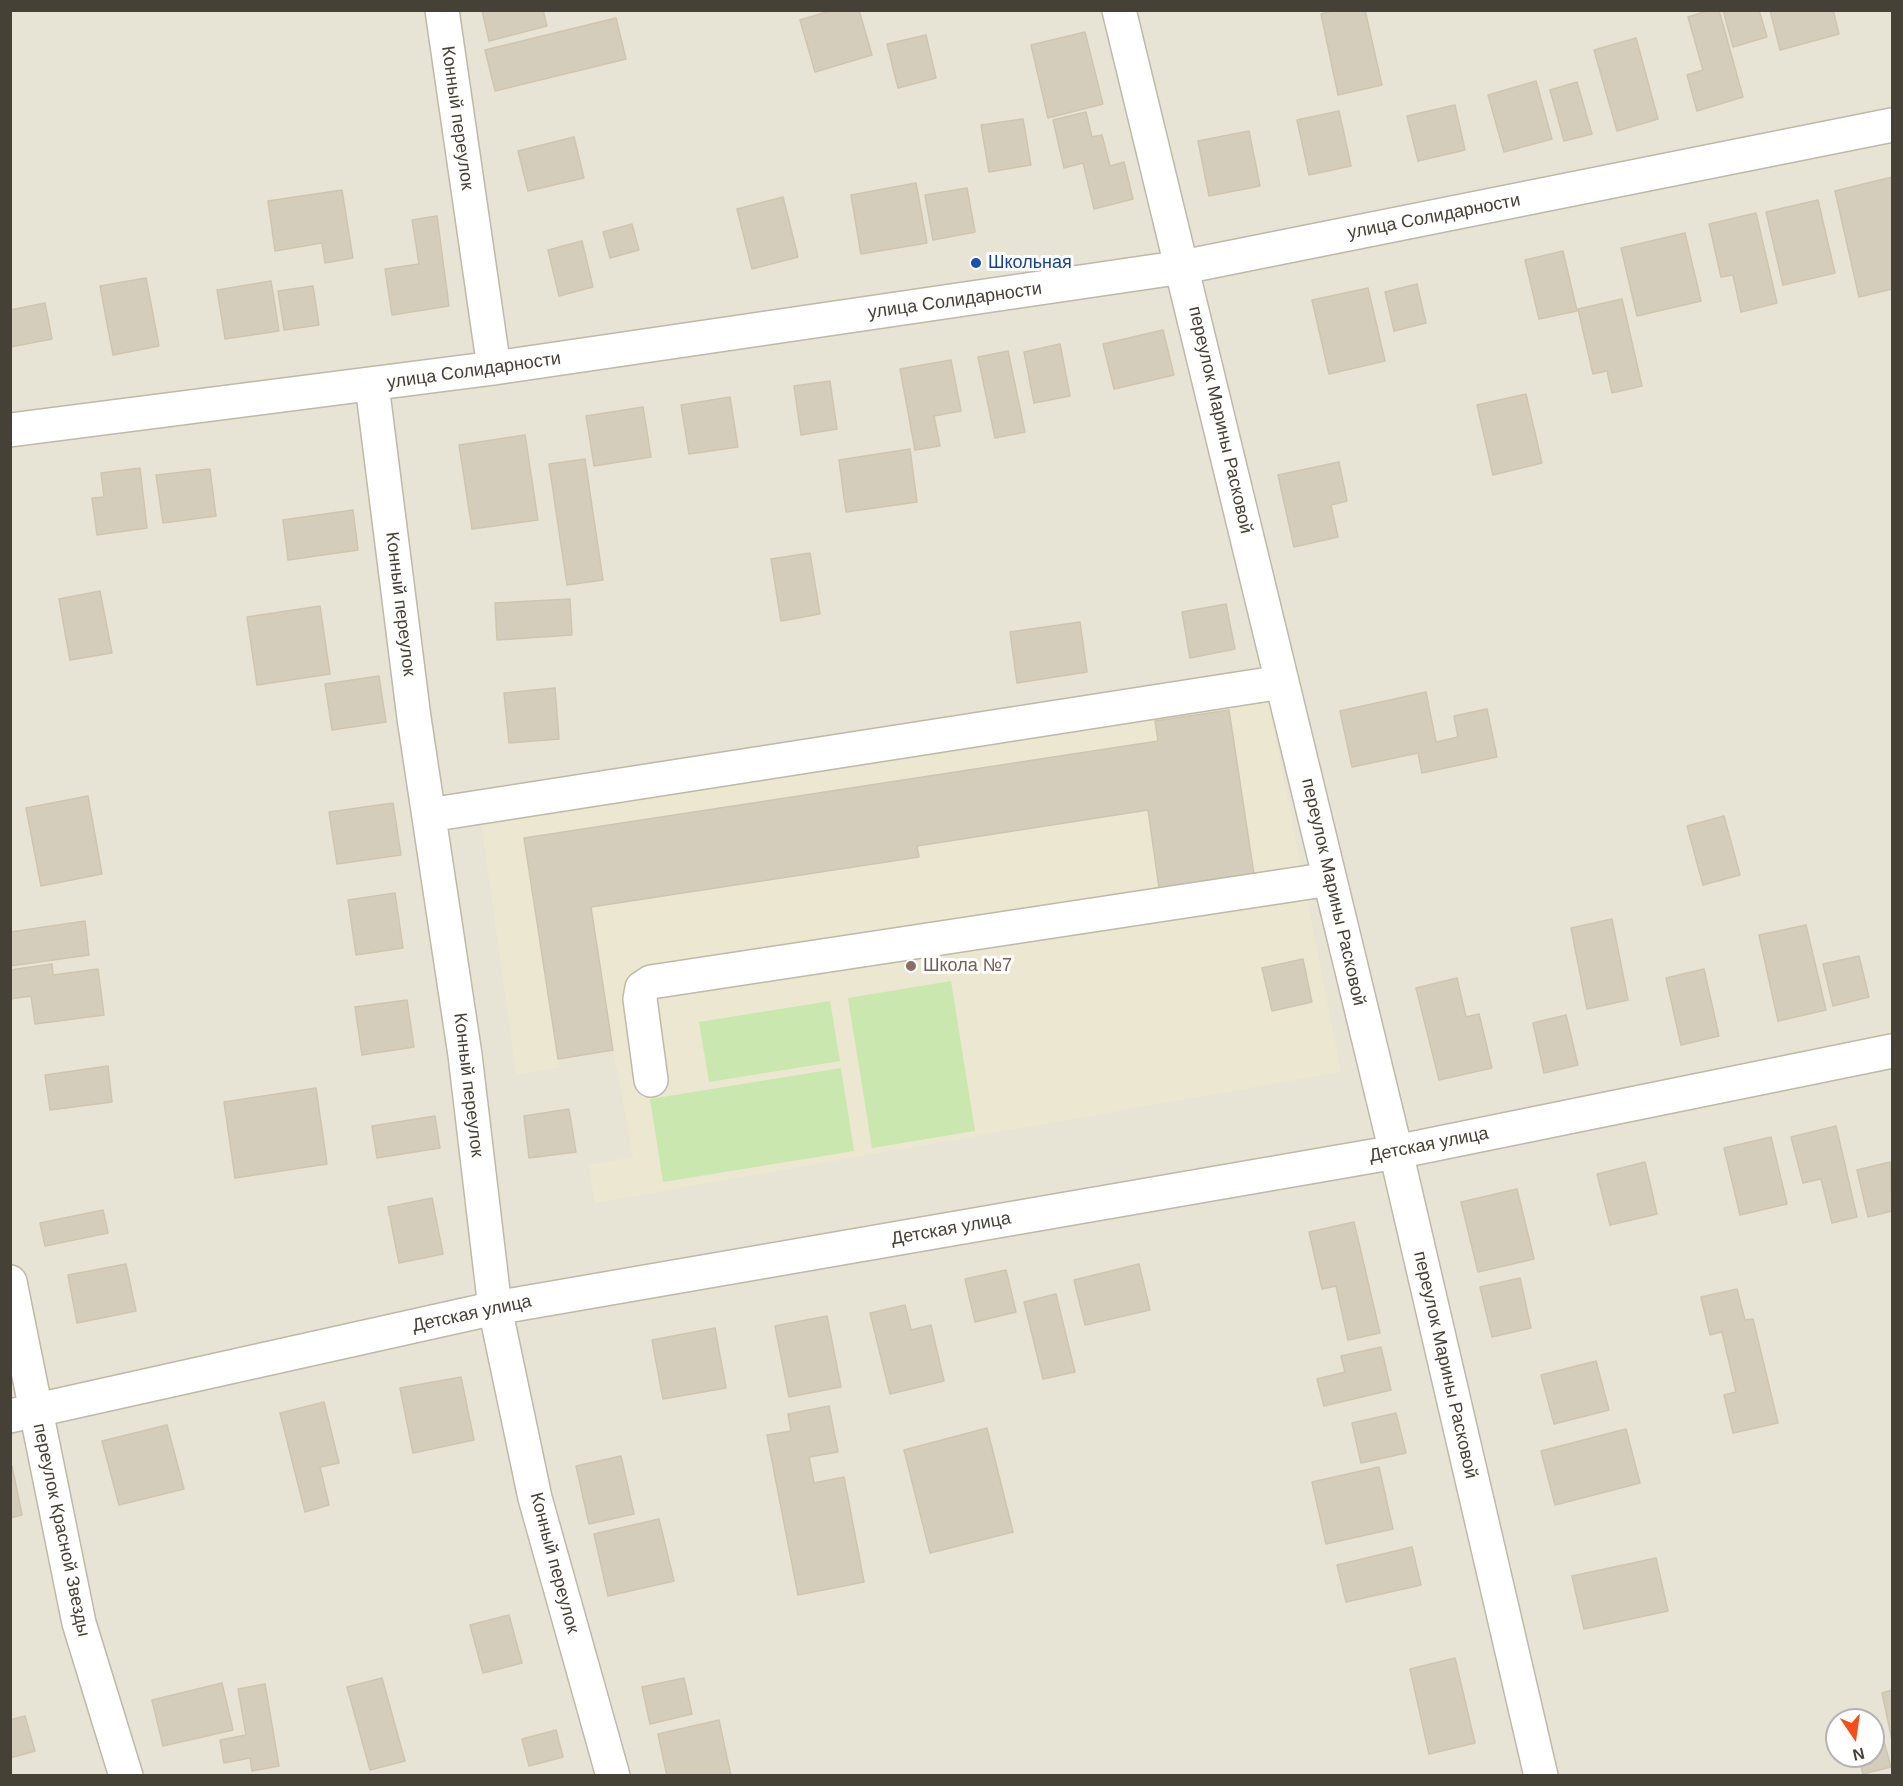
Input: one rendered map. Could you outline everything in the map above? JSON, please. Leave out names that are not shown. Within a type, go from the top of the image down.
[{"type":"street","name":"Конный переулок","points":[[442,10],[494,368]]},
{"type":"street","name":"переулок Марины Расковой","points":[[1119,10],[1396,1152],[1541,1776]]},
{"type":"street","name":"улица Солидарности","points":[[10,430],[372,385],[1183,267],[1893,126]]},
{"type":"street","name":"Конный переулок","points":[[372,385],[414,718],[465,1055],[495,1308],[536,1498],[613,1776]]},
{"type":"street","points":[[429,815],[1282,682]]},
{"type":"street","points":[[651,1080],[640,999],[642,988],[651,982],[1330,879]]},
{"type":"street","name":"Детская улица","points":[[23,1414],[495,1308],[1396,1152],[1893,1051]]},
{"type":"street","name":"переулок Красной Звезды","points":[[10,1282],[23,1414],[79,1623],[126,1776]]},
{"type":"shaded area","points":[[11,11],[1892,11],[1892,1775],[11,1776]]},
{"type":"shaded area","name":"Школа №7","points":[[1268,698],[1341,1072],[595,1203],[588,1165],[633,1157],[613,1050],[558,1059],[560,1068],[516,1074],[481,822]]},
{"type":"green space","points":[[951,981],[975,1131],[872,1148],[848,998]]},
{"type":"green space","points":[[830,1001],[840,1061],[709,1082],[699,1022]]},
{"type":"green space","points":[[841,1068],[854,1151],[663,1182],[650,1099]]},
{"type":"building","points":[[482,10],[543,10],[547,26],[489,41]]},
{"type":"building","points":[[833,10],[859,10],[872,55],[815,72],[800,20]]},
{"type":"building","points":[[1336,10],[1365,10],[1382,85],[1338,95],[1321,14]]},
{"type":"building","points":[[1719,10],[1743,97],[1697,111],[1687,75],[1703,70],[1688,17]]},
{"type":"building","points":[[1723,10],[1759,10],[1767,37],[1733,47]]},
{"type":"building","points":[[1770,10],[1833,10],[1839,34],[1780,50]]},
{"type":"building","points":[[616,18],[626,59],[495,91],[485,50]]},
{"type":"building","points":[[1085,32],[1103,104],[1048,118],[1031,45]]},
{"type":"building","points":[[926,35],[936,78],[898,88],[887,44]]},
{"type":"building","points":[[1636,38],[1658,119],[1617,131],[1594,50]]},
{"type":"building","points":[[1536,81],[1552,139],[1504,152],[1488,95]]},
{"type":"building","points":[[1577,82],[1592,134],[1564,141],[1550,90]]},
{"type":"building","points":[[1455,105],[1465,150],[1418,161],[1407,116]]},
{"type":"building","points":[[1339,111],[1351,166],[1309,175],[1297,120]]},
{"type":"building","points":[[1086,112],[1092,137],[1102,135],[1110,166],[1124,162],[1133,199],[1094,209],[1083,163],[1064,168],[1053,120]]},
{"type":"building","points":[[1023,119],[1031,165],[989,172],[981,125]]},
{"type":"building","points":[[1249,131],[1260,186],[1209,196],[1198,141]]},
{"type":"building","points":[[574,137],[584,178],[528,191],[518,151]]},
{"type":"building","points":[[1892,177],[1892,289],[1859,297],[1835,191]]},
{"type":"building","points":[[916,183],[927,243],[861,254],[851,195]]},
{"type":"building","points":[[967,188],[975,232],[933,240],[925,195]]},
{"type":"building","points":[[342,190],[353,258],[325,263],[322,243],[275,251],[268,201]]},
{"type":"building","points":[[783,197],[798,257],[752,269],[737,209]]},
{"type":"building","points":[[1818,200],[1835,273],[1783,285],[1766,212]]},
{"type":"building","points":[[1756,213],[1777,303],[1741,312],[1733,275],[1721,277],[1709,224]]},
{"type":"building","points":[[437,216],[449,306],[392,315],[385,269],[419,264],[412,220]]},
{"type":"building","points":[[632,224],[639,250],[610,258],[603,232]]},
{"type":"building","points":[[1685,233],[1701,301],[1637,316],[1621,248]]},
{"type":"building","points":[[582,241],[593,287],[559,296],[548,250]]},
{"type":"building","points":[[1563,251],[1577,311],[1539,319],[1525,260]]},
{"type":"building","points":[[146,278],[159,346],[113,355],[100,286]]},
{"type":"building","points":[[271,281],[279,331],[225,339],[217,290]]},
{"type":"building","points":[[1417,284],[1426,323],[1394,331],[1385,292]]},
{"type":"building","points":[[313,286],[319,325],[284,330],[278,291]]},
{"type":"building","points":[[1368,288],[1385,361],[1329,374],[1312,300]]},
{"type":"building","points":[[1622,299],[1642,386],[1612,393],[1607,371],[1593,374],[1578,309]]},
{"type":"building","points":[[45,303],[52,339],[10,347],[10,310]]},
{"type":"building","points":[[1163,330],[1174,375],[1114,389],[1103,344]]},
{"type":"building","points":[[1060,344],[1070,396],[1034,403],[1024,352]]},
{"type":"building","points":[[1008,351],[1025,432],[995,438],[978,357]]},
{"type":"building","points":[[951,360],[961,411],[934,416],[940,446],[915,450],[900,369]]},
{"type":"building","points":[[830,381],[837,429],[801,435],[794,386]]},
{"type":"building","points":[[1526,394],[1542,463],[1493,475],[1477,405]]},
{"type":"building","points":[[730,397],[738,447],[689,454],[681,405]]},
{"type":"building","points":[[643,407],[651,457],[594,466],[586,416]]},
{"type":"building","points":[[525,435],[538,520],[472,529],[459,445]]},
{"type":"building","points":[[910,449],[917,502],[846,512],[839,460]]},
{"type":"building","points":[[585,459],[603,580],[567,585],[549,464]]},
{"type":"building","points":[[1339,462],[1347,501],[1331,505],[1338,537],[1294,547],[1278,475]]},
{"type":"building","points":[[140,468],[147,528],[97,535],[92,498],[104,497],[101,473]]},
{"type":"building","points":[[210,469],[216,516],[163,523],[156,475]]},
{"type":"building","points":[[353,510],[358,550],[288,560],[283,520]]},
{"type":"building","points":[[810,553],[820,614],[781,621],[771,559]]},
{"type":"building","points":[[100,591],[112,653],[70,660],[59,599]]},
{"type":"building","points":[[570,599],[572,635],[497,640],[495,603]]},
{"type":"building","points":[[1226,604],[1235,649],[1190,658],[1182,612]]},
{"type":"building","points":[[320,606],[330,674],[257,685],[247,617]]},
{"type":"building","points":[[1080,622],[1087,672],[1017,683],[1010,632]]},
{"type":"building","points":[[379,676],[386,722],[332,730],[325,684]]},
{"type":"building","points":[[555,688],[559,739],[509,743],[504,693]]},
{"type":"building","points":[[1426,692],[1436,742],[1458,737],[1454,716],[1487,709],[1497,757],[1422,773],[1418,753],[1352,767],[1340,711]]},
{"type":"building","points":[[1229,710],[1254,874],[1159,888],[1148,810],[917,846],[919,857],[591,907],[613,1050],[558,1059],[524,838],[1158,741],[1155,721]]},
{"type":"building","points":[[88,796],[102,874],[41,886],[26,808]]},
{"type":"building","points":[[393,803],[401,855],[337,864],[329,812]]},
{"type":"building","points":[[1724,816],[1740,875],[1703,885],[1687,826]]},
{"type":"building","points":[[395,893],[403,948],[356,955],[348,900]]},
{"type":"building","points":[[1612,919],[1628,1000],[1587,1009],[1571,928]]},
{"type":"building","points":[[85,921],[89,955],[10,966],[10,932]]},
{"type":"building","points":[[1806,925],[1826,1010],[1778,1021],[1759,935]]},
{"type":"building","points":[[1859,956],[1869,997],[1833,1006],[1823,964]]},
{"type":"building","points":[[1303,959],[1312,1002],[1272,1011],[1262,968]]},
{"type":"building","points":[[52,964],[53,975],[98,969],[104,1015],[35,1024],[31,996],[10,999],[10,970]]},
{"type":"building","points":[[1704,969],[1719,1036],[1681,1045],[1666,978]]},
{"type":"building","points":[[1457,978],[1466,1017],[1479,1014],[1492,1068],[1439,1080],[1416,988]]},
{"type":"building","points":[[407,1000],[414,1047],[362,1055],[355,1007]]},
{"type":"building","points":[[1566,1015],[1578,1065],[1544,1073],[1533,1023]]},
{"type":"building","points":[[108,1066],[112,1102],[50,1110],[45,1075]]},
{"type":"building","points":[[316,1088],[327,1164],[235,1178],[224,1102]]},
{"type":"building","points":[[569,1109],[576,1152],[529,1158],[524,1116]]},
{"type":"building","points":[[435,1116],[440,1148],[377,1158],[372,1126]]},
{"type":"building","points":[[1836,1126],[1857,1217],[1832,1223],[1821,1179],[1803,1183],[1791,1137]]},
{"type":"building","points":[[1771,1137],[1787,1204],[1740,1215],[1724,1148]]},
{"type":"building","points":[[1645,1162],[1657,1214],[1610,1225],[1597,1174]]},
{"type":"building","points":[[1890,1162],[1892,1211],[1868,1217],[1857,1170]]},
{"type":"building","points":[[1517,1189],[1534,1259],[1478,1272],[1461,1202]]},
{"type":"building","points":[[432,1198],[443,1254],[399,1263],[388,1207]]},
{"type":"building","points":[[103,1210],[108,1233],[45,1246],[40,1223]]},
{"type":"building","points":[[1354,1222],[1380,1333],[1348,1340],[1336,1286],[1322,1289],[1309,1232]]},
{"type":"building","points":[[126,1264],[136,1311],[77,1323],[68,1275]]},
{"type":"building","points":[[1139,1264],[1150,1310],[1085,1325],[1074,1280]]},
{"type":"building","points":[[1006,1270],[1016,1312],[975,1322],[965,1279]]},
{"type":"building","points":[[1520,1278],[1531,1328],[1492,1337],[1480,1287]]},
{"type":"building","points":[[1737,1289],[1745,1320],[1753,1319],[1778,1423],[1733,1433],[1724,1395],[1736,1392],[1722,1332],[1710,1335],[1701,1297]]},
{"type":"building","points":[[1056,1294],[1075,1372],[1043,1379],[1024,1302]]},
{"type":"building","points":[[905,1305],[911,1330],[931,1325],[944,1381],[890,1394],[870,1313]]},
{"type":"building","points":[[827,1316],[841,1387],[789,1397],[775,1326]]},
{"type":"building","points":[[715,1328],[726,1388],[663,1399],[652,1340]]},
{"type":"building","points":[[1381,1347],[1391,1390],[1324,1406],[1317,1379],[1345,1372],[1341,1356]]},
{"type":"building","points":[[1596,1361],[1609,1410],[1554,1424],[1541,1375]]},
{"type":"building","points":[[461,1377],[474,1440],[413,1453],[400,1388]]},
{"type":"building","points":[[324,1402],[339,1463],[320,1467],[329,1505],[305,1512],[280,1413]]},
{"type":"building","points":[[829,1406],[838,1452],[809,1457],[814,1483],[844,1477],[864,1582],[798,1595],[767,1435],[791,1431],[788,1414]]},
{"type":"building","points":[[1396,1413],[1406,1453],[1361,1463],[1352,1423]]},
{"type":"building","points":[[167,1425],[184,1489],[119,1505],[102,1441]]},
{"type":"building","points":[[987,1428],[1013,1532],[930,1553],[904,1450]]},
{"type":"building","points":[[1626,1429],[1640,1483],[1555,1505],[1541,1451]]},
{"type":"building","points":[[621,1456],[634,1514],[589,1524],[576,1466]]},
{"type":"building","points":[[12,1466],[22,1515],[10,1518],[10,1467]]},
{"type":"building","points":[[1379,1467],[1393,1529],[1326,1544],[1312,1482]]},
{"type":"building","points":[[659,1519],[674,1581],[608,1596],[594,1534]]},
{"type":"building","points":[[1412,1547],[1421,1585],[1346,1602],[1337,1565]]},
{"type":"building","points":[[1656,1558],[1668,1611],[1584,1629],[1572,1576]]},
{"type":"building","points":[[509,1615],[522,1663],[483,1673],[470,1625]]},
{"type":"building","points":[[1455,1658],[1475,1743],[1429,1754],[1410,1669]]},
{"type":"building","points":[[382,1678],[405,1761],[370,1770],[347,1687]]},
{"type":"building","points":[[684,1678],[692,1714],[650,1724],[642,1687]]},
{"type":"building","points":[[222,1683],[233,1730],[163,1746],[152,1700]]},
{"type":"building","points":[[265,1684],[279,1766],[252,1771],[250,1758],[224,1763],[220,1740],[246,1735],[238,1689]]},
{"type":"building","points":[[1892,1690],[1892,1740],[1882,1693]]},
{"type":"building","points":[[25,1716],[35,1751],[10,1758],[10,1720]]},
{"type":"building","points":[[719,1720],[731,1776],[667,1776],[658,1734]]},
{"type":"building","points":[[556,1730],[563,1757],[529,1766],[522,1739]]},
{"type":"building","points":[[1885,1746],[1891,1767],[1863,1774],[1861,1768],[1885,1768]]},
{"type":"place","name":"Школьная","points":[[976,263]]},
{"type":"place","name":"Школа №7","points":[[911,966]]}]
